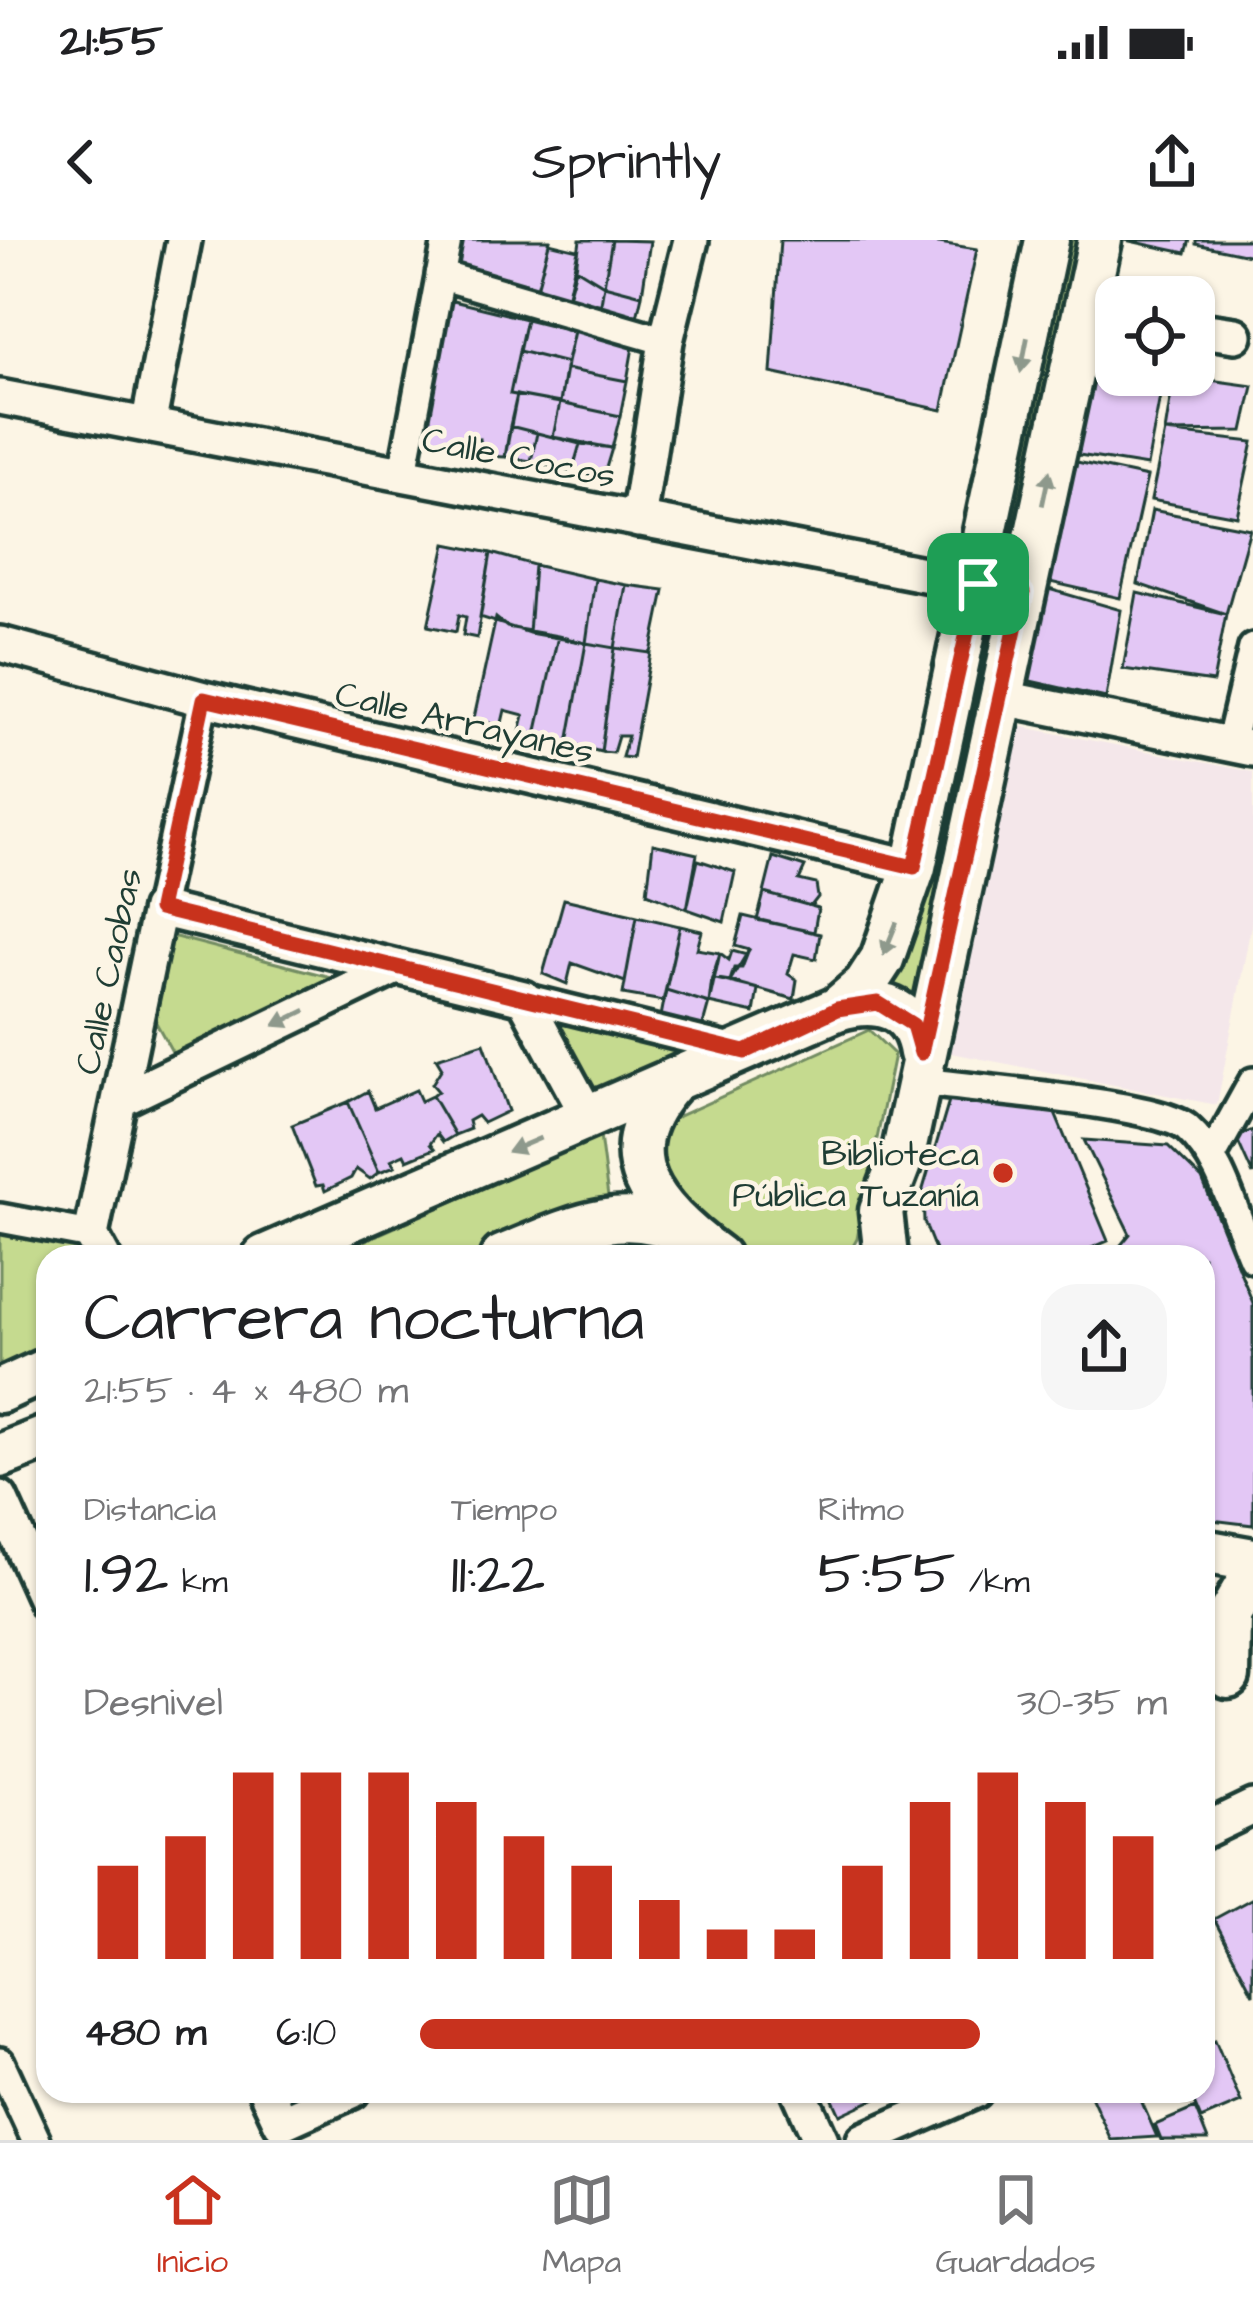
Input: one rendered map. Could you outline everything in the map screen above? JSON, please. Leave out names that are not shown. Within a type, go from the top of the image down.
[{"type":"street","points":[[149,422],[184,240]]},
{"type":"street","points":[[404,472],[447,240]]},
{"type":"street","points":[[638,520],[666,341],[691,240]]},
{"type":"street","points":[[837,1009],[865,985],[883,959],[914,867],[978,584],[1047,240]]},
{"type":"street","points":[[1100,240],[1100,276]]},
{"type":"street","points":[[440,275],[666,341]]},
{"type":"street","points":[[870,1245],[904,1151],[1023,593],[1095,334]]},
{"type":"street","name":"Calle Cocos","points":[[0,397],[1023,593]]},
{"type":"street","name":"Calle Arrayanes","points":[[0,644],[204,699],[914,867]]},
{"type":"street","points":[[999,697],[1242,747],[1253,648]]},
{"type":"street","name":"Calle Caobas","points":[[97,1245],[120,1100],[204,699]]},
{"type":"street","points":[[159,909],[745,1052]]},
{"type":"street","points":[[120,1100],[395,967]]},
{"type":"street","points":[[524,998],[590,1118]]},
{"type":"street","points":[[312,1245],[837,1009],[864,1002],[891,1006],[913,1025],[919,1067]]},
{"type":"street","points":[[919,1067],[1184,1124],[1212,1156],[1250,1241]]},
{"type":"street","points":[[1212,1156],[1253,1082]]},
{"type":"street","points":[[671,1083],[648,1116],[640,1154],[650,1195],[702,1245]]},
{"type":"street","points":[[881,1211],[885,1245]]},
{"type":"street","points":[[533,1245],[591,1222],[626,1216],[660,1222],[701,1245]]},
{"type":"street","points":[[0,1218],[94,1245]]},
{"type":"street","points":[[0,1391],[36,1375]]},
{"type":"street","points":[[0,1456],[36,1442]]},
{"type":"street","points":[[0,1498],[36,1578]]},
{"type":"street","points":[[1215,1552],[1253,1560]]},
{"type":"street","points":[[1228,1676],[1229,1615],[1253,1574]]},
{"type":"street","points":[[1215,1825],[1253,1808]]},
{"type":"street","points":[[0,2062],[36,2140]]},
{"type":"street","points":[[272,2103],[281,2123],[325,2103]]},
{"type":"street","points":[[804,2103],[821,2140]]},
{"type":"street","points":[[864,2140],[924,2128],[958,2103]]},
{"type":"shaded area","points":[[1008,724],[1253,772],[1253,915],[1217,1105],[946,1052]]},
{"type":"green space","points":[[1068,240],[1079,240],[1005,578],[998,576]]},
{"type":"green space","points":[[994,600],[1001,600],[912,1007],[885,992],[925,900]]},
{"type":"green space","points":[[164,934],[338,979],[175,1057],[149,1010]]},
{"type":"green space","points":[[540,1009],[680,1044],[690,1059],[594,1101]]},
{"type":"green space","points":[[869,1030],[894,1054],[854,1245],[725,1245],[694,1223],[665,1187],[655,1127]]},
{"type":"green space","points":[[600,1136],[608,1197],[499,1245],[355,1245]]},
{"type":"green space","points":[[0,1225],[79,1241],[81,1245],[36,1245],[36,1355],[0,1374]]},
{"type":"building","points":[[459,240],[550,240],[535,295],[454,269]]},
{"type":"building","points":[[580,240],[612,240],[604,285],[576,268]]},
{"type":"building","points":[[612,240],[650,241],[642,295],[604,285]]},
{"type":"building","points":[[780,240],[920,240],[977,249],[942,410],[771,373]]},
{"type":"building","points":[[1125,240],[1190,240],[1186,253]]},
{"type":"building","points":[[1196,240],[1253,240],[1253,256],[1196,244]]},
{"type":"building","points":[[549,243],[578,250],[566,303],[535,295]]},
{"type":"building","points":[[576,268],[604,285],[599,315],[566,304]]},
{"type":"building","points":[[604,285],[642,295],[635,325],[599,315]]},
{"type":"building","points":[[449,300],[526,319],[510,394],[517,395],[505,457],[482,456],[480,439],[471,440],[469,452],[419,438]]},
{"type":"building","points":[[526,319],[574,331],[567,363],[519,351]]},
{"type":"building","points":[[574,331],[634,341],[627,381],[565,369]]},
{"type":"building","points":[[519,351],[567,363],[560,403],[510,394]]},
{"type":"building","points":[[1095,353],[1095,396],[1160,396],[1147,466],[1073,454]]},
{"type":"building","points":[[565,369],[627,381],[620,416],[560,403]]},
{"type":"building","points":[[1215,381],[1253,386],[1243,431],[1165,432],[1171,396],[1215,396]]},
{"type":"building","points":[[517,395],[560,403],[553,437],[510,426]]},
{"type":"building","points":[[560,403],[620,416],[612,448],[553,437]]},
{"type":"building","points":[[510,426],[537,433],[531,461],[505,457]]},
{"type":"building","points":[[1165,432],[1253,442],[1237,516],[1151,500]]},
{"type":"building","points":[[537,433],[580,444],[572,472],[531,461]]},
{"type":"building","points":[[580,444],[612,448],[603,478],[572,472]]},
{"type":"building","points":[[1077,462],[1147,477],[1120,598],[1041,580]]},
{"type":"building","points":[[1152,510],[1250,529],[1226,614],[1138,584]]},
{"type":"building","points":[[446,544],[491,553],[477,638],[463,635],[466,617],[459,615],[456,632],[428,626]]},
{"type":"building","points":[[491,553],[534,565],[529,633],[480,617]]},
{"type":"building","points":[[534,565],[595,579],[586,643],[529,633]]},
{"type":"building","points":[[595,579],[626,585],[615,648],[586,643]]},
{"type":"building","points":[[626,585],[664,590],[651,653],[615,648]]},
{"type":"building","points":[[1035,585],[1121,610],[1106,698],[1017,678]]},
{"type":"building","points":[[1137,593],[1226,614],[1213,682],[1123,669]]},
{"type":"building","points":[[496,618],[507,627],[558,636],[536,735],[520,732],[524,715],[505,710],[501,727],[474,718]]},
{"type":"building","points":[[558,636],[586,643],[568,743],[536,735]]},
{"type":"building","points":[[586,643],[615,648],[601,752],[568,743]]},
{"type":"building","points":[[615,648],[651,653],[632,758],[622,757],[628,736],[618,736],[613,753],[601,752]]},
{"type":"building","points":[[653,844],[697,854],[687,909],[647,893]]},
{"type":"building","points":[[773,857],[805,867],[799,880],[816,884],[818,897],[811,906],[764,893]]},
{"type":"building","points":[[698,860],[735,872],[724,922],[687,909]]},
{"type":"building","points":[[764,893],[818,908],[814,932],[757,920]]},
{"type":"building","points":[[564,899],[637,916],[625,982],[572,963],[567,984],[543,974]]},
{"type":"building","points":[[637,916],[680,926],[663,1001],[623,994]]},
{"type":"building","points":[[743,916],[820,934],[816,959],[794,954],[788,974],[797,980],[794,999],[730,981],[749,950],[735,946]]},
{"type":"building","points":[[680,926],[702,931],[697,949],[720,953],[709,1003],[666,990]]},
{"type":"building","points":[[732,951],[747,955],[742,968],[734,968],[730,981],[712,978],[720,953],[729,960]]},
{"type":"building","points":[[712,978],[758,989],[754,1013],[709,1003]]},
{"type":"building","points":[[666,990],[709,1003],[701,1032],[659,1027]]},
{"type":"building","points":[[484,1043],[508,1111],[483,1123],[477,1116],[468,1121],[470,1129],[455,1135],[432,1096],[438,1091],[432,1084],[442,1068],[436,1058]]},
{"type":"building","name":"Biblioteca Pública Tuzanía","points":[[953,1088],[1054,1111],[1108,1241],[1099,1245],[933,1245],[924,1222],[923,1189]]},
{"type":"building","points":[[416,1090],[421,1101],[432,1096],[455,1135],[443,1142],[437,1134],[430,1144],[434,1149],[407,1160],[404,1154],[391,1160],[395,1166],[379,1172],[348,1102],[368,1091],[375,1108]]},
{"type":"building","points":[[348,1102],[379,1172],[370,1179],[356,1169],[351,1178],[325,1191],[323,1185],[316,1186],[292,1125]]},
{"type":"building","points":[[1253,1130],[1253,1175],[1236,1137]]},
{"type":"building","points":[[1084,1140],[1168,1146],[1202,1179],[1253,1303],[1253,1525],[1215,1520],[1215,1245],[1121,1245],[1130,1234]]},
{"type":"building","points":[[1253,1898],[1253,1994],[1215,1921]]},
{"type":"building","points":[[1215,2040],[1241,2102],[1201,2119],[1194,2103],[1215,2103]]},
{"type":"building","points":[[834,2103],[866,2103],[840,2115]]},
{"type":"building","points":[[1094,2103],[1142,2103],[1157,2137],[1111,2140]]},
{"type":"building","points":[[1195,2108],[1208,2140],[1161,2140],[1155,2125]]},
{"type":"place","name":"Biblioteca Pública Tuzanía","points":[[1003,1173]]},
{"type":"route","points":[[978,584],[1023,593],[921,1053],[913,1025],[891,1006],[878,1003],[837,1009],[745,1052],[159,909],[204,699],[914,867],[978,584]]}]
